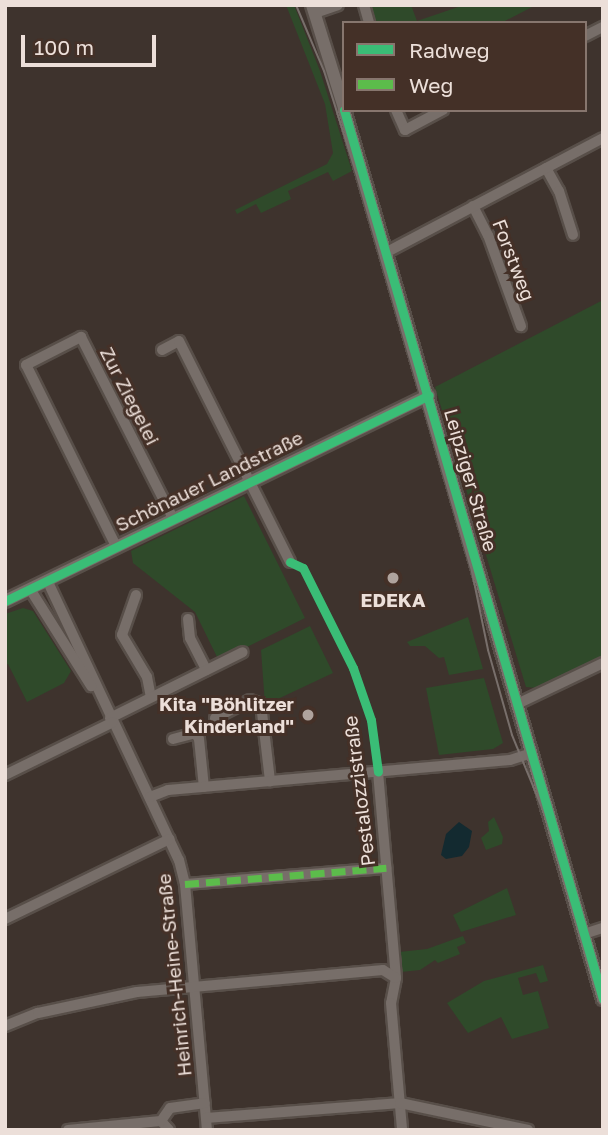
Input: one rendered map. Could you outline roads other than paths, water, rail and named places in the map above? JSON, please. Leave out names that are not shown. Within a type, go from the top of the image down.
[{"type":"street","points":[[314,9],[338,5]]},
{"type":"street","name":"Leipziger Straße","points":[[314,9],[342,102]]},
{"type":"street","points":[[587,35],[603,27]]},
{"type":"street","name":"Leipziger Straße","points":[[345,112],[603,999]]},
{"type":"street","points":[[397,112],[405,130],[439,112]]},
{"type":"street","name":"Forstweg","points":[[387,252],[603,138]]},
{"type":"street","points":[[545,168],[559,191],[573,234]]},
{"type":"street","name":"Forstweg","points":[[473,206],[488,235],[521,326]]},
{"type":"street","name":"Zur Ziegelei","points":[[116,546],[26,365],[81,337],[173,518]]},
{"type":"street","points":[[162,350],[179,341],[290,562]]},
{"type":"street","name":"Schönauer Landstraße","points":[[5,601],[429,395]]},
{"type":"street","name":"Heinrich-Heine-Straße","points":[[47,580],[170,839],[185,884],[207,1130]]},
{"type":"street","name":"Heinrich-Heine-Straße","points":[[30,589],[105,706]]},
{"type":"street","points":[[136,595],[122,635],[147,677],[151,697]]},
{"type":"street","points":[[188,619],[191,638],[206,670]]},
{"type":"street","points":[[5,775],[151,697],[243,652]]},
{"type":"street","points":[[517,704],[603,663]]},
{"type":"street","points":[[215,718],[250,700],[261,704],[270,781]]},
{"type":"street","points":[[173,739],[195,733],[199,739],[204,787]]},
{"type":"street","points":[[150,797],[168,790],[510,760],[532,753]]},
{"type":"street","name":"Pestalozzistraße","points":[[377,772],[396,978],[391,1003],[402,1130]]},
{"type":"street","points":[[5,919],[170,839]]},
{"type":"street","points":[[185,884],[386,868]]},
{"type":"street","points":[[584,934],[603,928]]},
{"type":"street","points":[[5,1026],[38,1013],[137,992],[383,970],[396,978]]},
{"type":"street","points":[[206,1118],[400,1103],[528,1130]]},
{"type":"street","points":[[68,1130],[160,1121],[170,1108],[205,1104]]},
{"type":"street","points":[[160,1121],[169,1130]]},
{"type":"water","points":[[459,822],[472,831],[469,847],[462,856],[446,859],[441,855],[446,834]]},
{"type":"tram line","points":[[296,5],[324,71],[358,179],[471,567],[488,650],[512,735],[563,859]]},
{"type":"place","name":"EDEKA","points":[[393,578]]},
{"type":"place","name":"Kita \"Böhlitzer Kinderland\"","points":[[308,715]]}]
